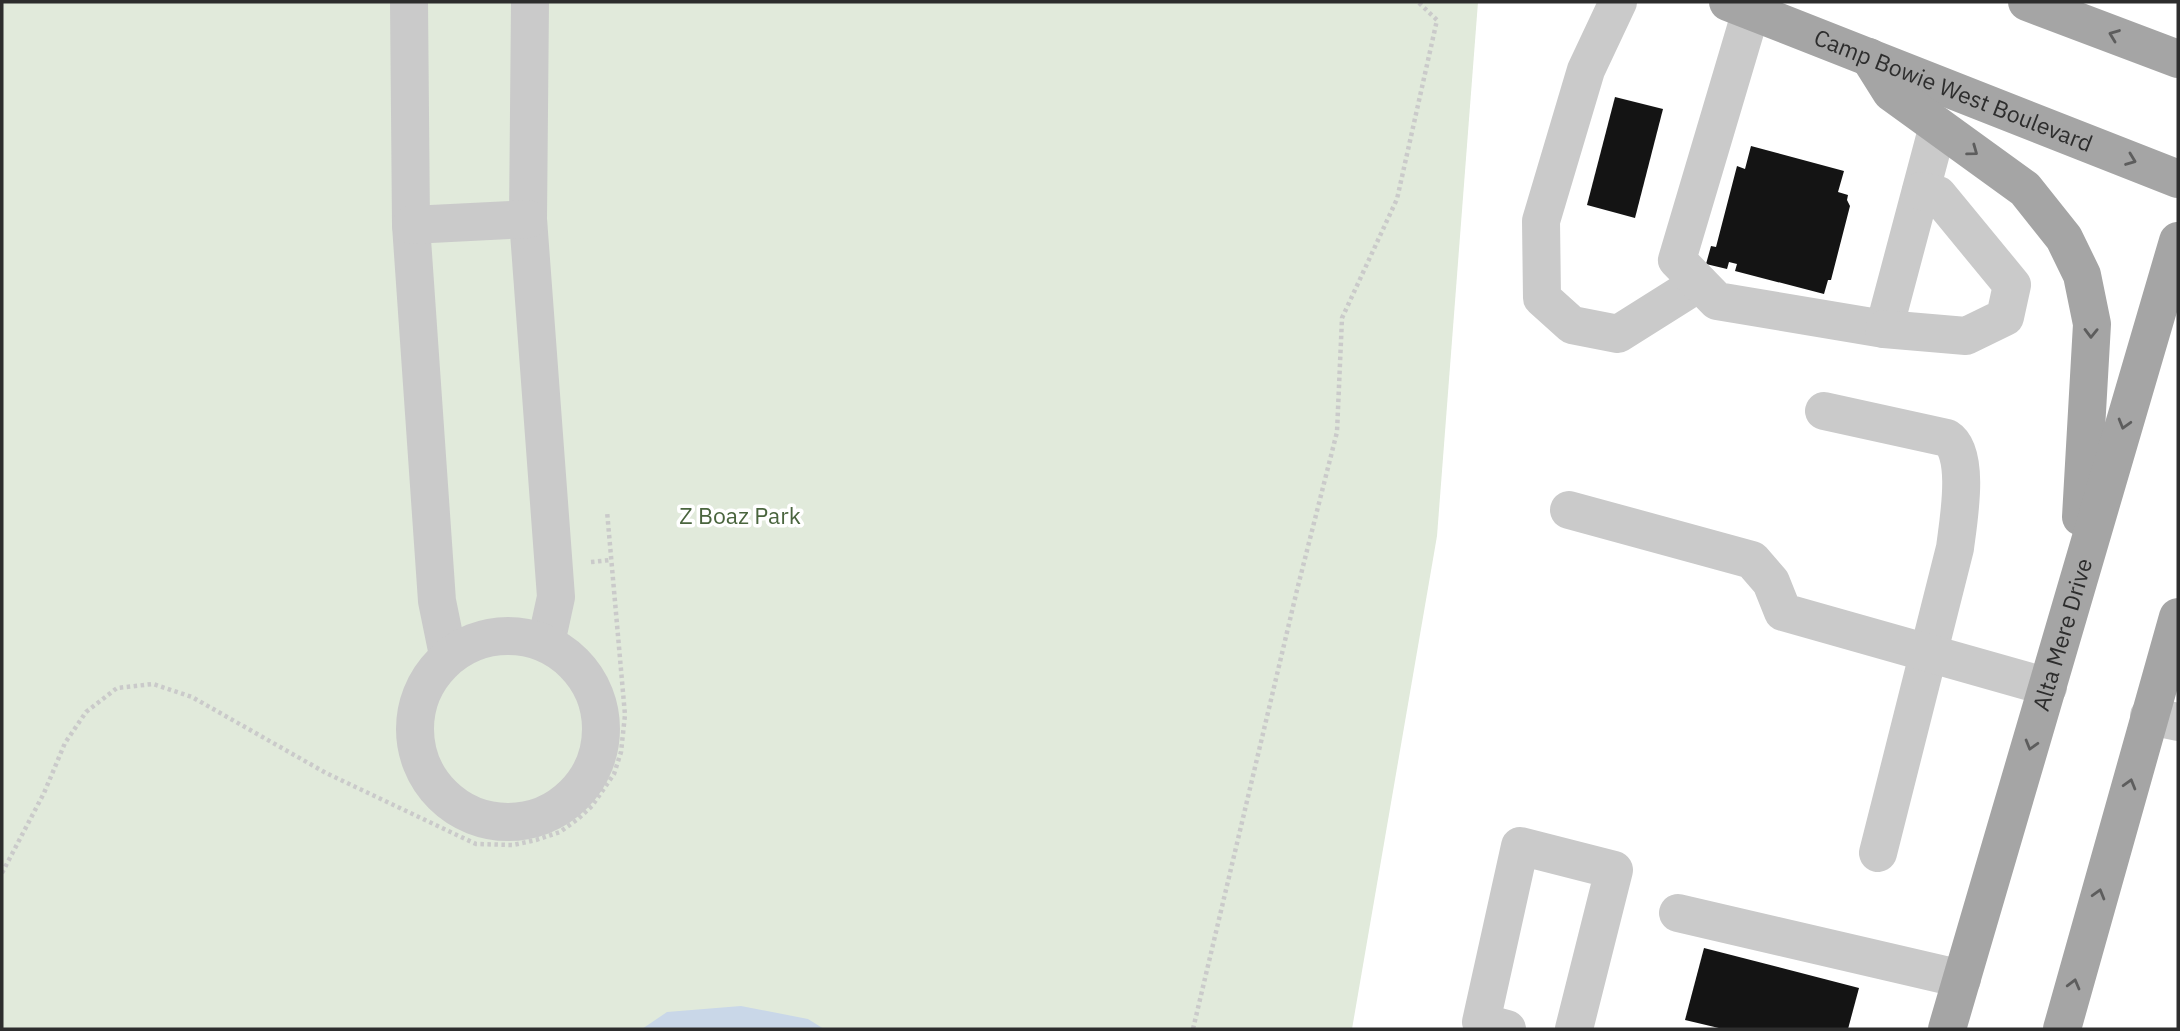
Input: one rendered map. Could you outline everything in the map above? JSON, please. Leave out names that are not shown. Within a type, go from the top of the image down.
[{"type":"main road","points":[[2027,2],[2178,59]]},
{"type":"main road","name":"Camp Bowie West Boulevard","points":[[1740,6],[2178,179]]},
{"type":"main road","points":[[1869,57],[1891,92],[2025,189],[2064,238],[2082,275],[2092,324],[2078,585]]},
{"type":"main road","name":"Alta Mere Drive","points":[[1947,1029],[2178,241]]},
{"type":"main road","points":[[2062,1029],[2164,719],[2178,617]]},
{"type":"lane","points":[[409,2],[411,225],[437,601],[448,655]]},
{"type":"lane","points":[[530,2],[528,219],[556,597],[546,643]]},
{"type":"lane","points":[[1618,2],[1586,70],[1541,221],[1542,298],[1572,325],[1618,334],[1699,283]]},
{"type":"lane","points":[[1740,6],[1677,260],[1699,283],[1717,301],[1884,329],[1966,336],[2005,317],[2012,285],[1938,195],[1921,191]]},
{"type":"lane","points":[[1884,329],[1938,126]]},
{"type":"lane","points":[[411,225],[528,219]]},
{"type":"lane","points":[[1824,411],[1947,438],[1954,443],[1959,453],[1961,505],[1955,548],[1878,853]]},
{"type":"lane","points":[[1569,510],[1752,560],[1771,582],[1783,612],[2048,687]]},
{"type":"lane","points":[[489,636],[522,636],[553,646],[581,669],[597,697],[602,735],[594,767],[576,793],[550,813],[514,823],[481,819],[456,808],[432,785],[419,762],[413,730],[416,708],[428,678],[448,655],[489,636]]},
{"type":"lane","points":[[1507,1029],[1481,1022],[1520,846],[1614,870],[1574,1029]]},
{"type":"lane","points":[[1678,914],[1962,979]]},
{"type":"path","points":[[1193,1029],[1337,432],[1342,318],[1397,200],[1435,33],[1437,20],[1418,2]]},
{"type":"path","points":[[2,873],[44,793],[65,743],[86,712],[117,688],[153,684],[192,698],[326,773],[476,844],[513,845],[560,832],[592,806],[614,774],[621,752],[625,715],[607,511]]},
{"type":"green space","name":"Z Boaz Park","points":[[2,2],[1478,2],[1437,536],[1352,1029],[2,1029]]},
{"type":"water","points":[[741,1006],[808,1019],[824,1029],[642,1029],[667,1012]]},
{"type":"building","points":[[1615,97],[1663,109],[1635,218],[1587,205]]},
{"type":"building","points":[[1751,146],[1844,171],[1838,192],[1848,195],[1850,206],[1831,280],[1828,280],[1824,294],[1735,271],[1737,264],[1729,262],[1727,269],[1706,264],[1711,246],[1716,247],[1737,166],[1745,169]]},
{"type":"building","points":[[1704,948],[1859,988],[1848,1029],[1723,1029],[1685,1020]]}]
